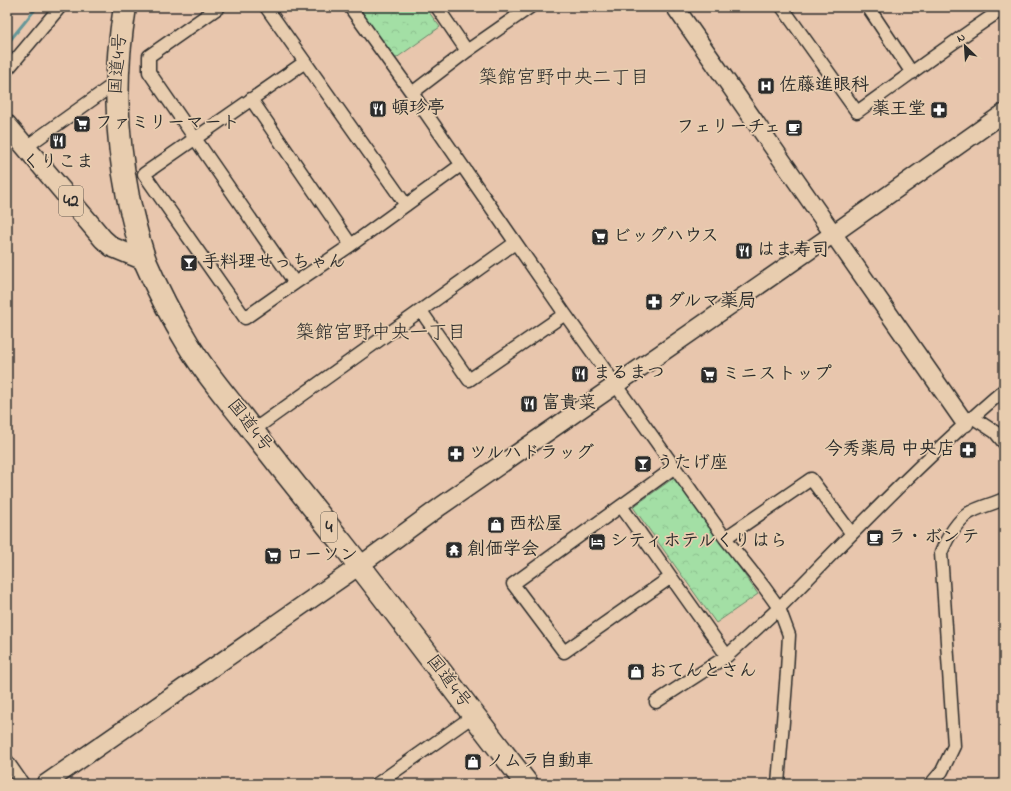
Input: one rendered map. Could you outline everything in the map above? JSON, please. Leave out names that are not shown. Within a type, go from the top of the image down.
[{"type":"highway","name":"国道4号","points":[[125,7],[117,86],[118,126],[122,167],[136,229],[146,261],[168,309],[188,346],[215,383],[359,566],[527,784]]},
{"type":"main road","name":"42","points":[[7,125],[103,239],[112,247],[146,261]]},
{"type":"street","points":[[7,70],[60,7]]},
{"type":"street","points":[[219,7],[149,56],[149,72],[295,283]]},
{"type":"street","points":[[266,7],[406,205]]},
{"type":"street","points":[[350,7],[412,93],[565,314],[725,538],[779,608],[789,635],[788,670],[778,784]]},
{"type":"street","points":[[437,7],[467,51]]},
{"type":"street","points":[[675,7],[833,234],[969,420],[995,432],[1004,442]]},
{"type":"street","points":[[782,7],[857,112],[955,41],[1004,8]]},
{"type":"street","points":[[868,7],[912,73]]},
{"type":"street","points":[[412,93],[525,8]]},
{"type":"street","points":[[305,62],[144,174],[246,318],[461,165]]},
{"type":"street","points":[[26,147],[107,89],[117,86]]},
{"type":"street","points":[[251,99],[351,244]]},
{"type":"street","points":[[45,784],[359,566],[441,506],[617,385],[1004,113]]},
{"type":"street","points":[[252,431],[516,243]]},
{"type":"street","points":[[421,311],[469,380],[565,314]]},
{"type":"street","points":[[656,702],[727,656],[779,608],[852,534],[969,420],[1004,390]]},
{"type":"street","points":[[671,577],[564,652],[513,584],[675,467]]},
{"type":"street","points":[[725,538],[811,479],[852,534]]},
{"type":"street","points":[[931,784],[942,771],[954,746],[941,553],[946,539],[956,525],[970,513],[1004,499]]},
{"type":"street","points":[[621,506],[727,656]]},
{"type":"street","points":[[377,784],[474,716]]},
{"type":"street","points":[[7,761],[22,784]]},
{"type":"green space","points":[[358,7],[425,7],[440,27],[395,59]]},
{"type":"green space","points":[[675,477],[758,594],[716,623],[633,507]]},
{"type":"waterway","points":[[7,44],[37,7]]},
{"type":"place","name":"佐藤進眼科","points":[[766,86]]},
{"type":"place","name":"頓珍亭","points":[[378,109]]},
{"type":"place","name":"薬王堂","points":[[939,110]]},
{"type":"place","name":"ファミリーマート","points":[[82,124]]},
{"type":"place","name":"フェリーチェ","points":[[794,128]]},
{"type":"place","name":"くりこま","points":[[58,141]]},
{"type":"place","name":"ビッグハウス","points":[[600,237]]},
{"type":"place","name":"はま寿司","points":[[744,251]]},
{"type":"place","name":"手料理せっちゃん","points":[[189,263]]},
{"type":"place","name":"ダルマ薬局","points":[[654,302]]},
{"type":"place","name":"まるまつ","points":[[580,374]]},
{"type":"place","name":"ミニストップ","points":[[709,375]]},
{"type":"place","name":"富貴菜","points":[[529,404]]},
{"type":"place","name":"今秀薬局 中央店","points":[[968,450]]},
{"type":"place","name":"ツルハドラッグ","points":[[456,454]]},
{"type":"place","name":"うたげ座","points":[[643,464]]},
{"type":"place","name":"西松屋","points":[[496,525]]},
{"type":"place","name":"ラ・ボンテ","points":[[875,538]]},
{"type":"place","name":"シティホテルくりはら","points":[[597,542]]},
{"type":"place","name":"創価学会","points":[[454,550]]},
{"type":"place","name":"ローソン","points":[[273,556]]},
{"type":"place","name":"おてんとさん","points":[[636,672]]},
{"type":"place","name":"ノムラ自動車","points":[[473,762]]},
{"type":"district","name":"築館宮野中央二丁目","points":[[564,78]]},
{"type":"district","name":"築館宮野中央一丁目","points":[[381,333]]}]
